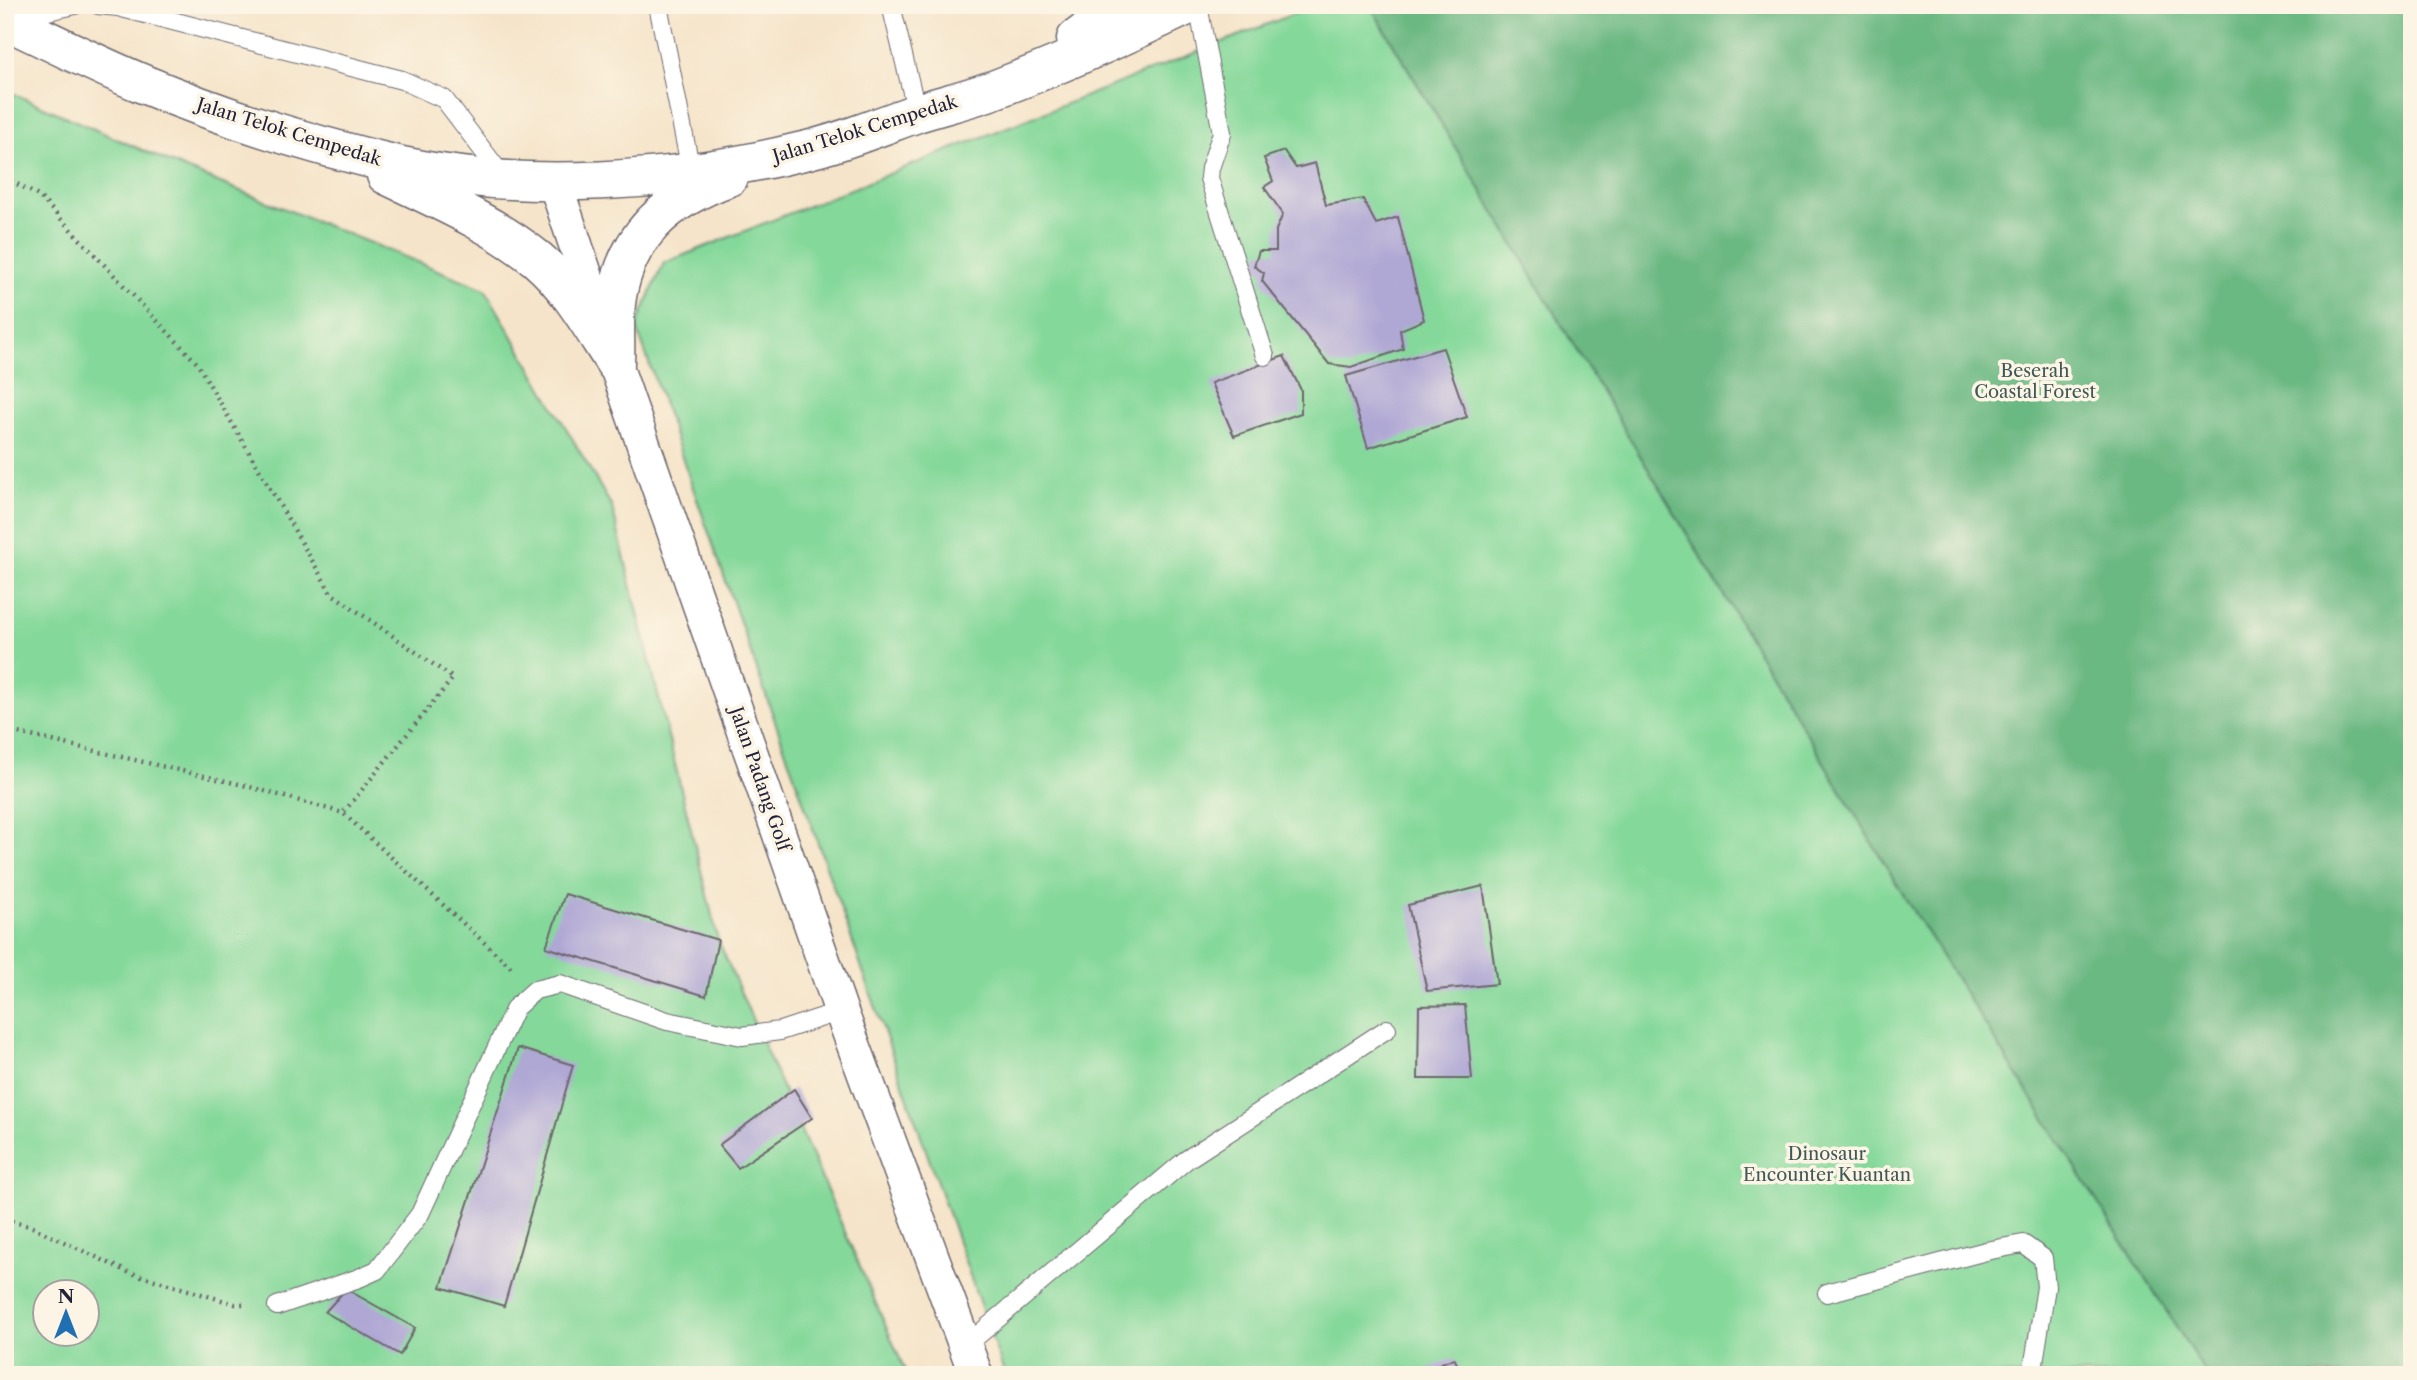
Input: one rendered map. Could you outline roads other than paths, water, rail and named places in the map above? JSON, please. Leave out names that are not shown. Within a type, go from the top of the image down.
[{"type":"main road","points":[[997,89],[1076,39],[1122,5]]},
{"type":"main road","name":"Jalan Telok Cempedak","points":[[5,20],[140,82],[230,117],[317,144],[404,166],[505,179],[554,180],[617,179],[691,171],[733,166],[800,152],[997,89],[1080,55],[1189,5]]},
{"type":"main road","points":[[317,144],[490,226],[539,261],[571,296],[615,363]]},
{"type":"main road","points":[[615,363],[617,302],[626,265],[641,234],[666,209],[701,187],[800,152]]},
{"type":"street","name":"Jalan Padang Golf","points":[[554,180],[841,1011],[970,1361]]},
{"type":"lane","points":[[5,20],[75,5]]},
{"type":"lane","points":[[98,5],[118,7],[402,80],[444,99],[505,179]]},
{"type":"lane","points":[[657,5],[691,171]]},
{"type":"lane","points":[[891,5],[917,113]]},
{"type":"lane","points":[[1198,5],[1222,133],[1209,178],[1265,356]]},
{"type":"lane","points":[[277,1306],[377,1270],[420,1213],[515,1009],[535,990],[560,984],[667,1021],[742,1036],[780,1031],[841,1011]]},
{"type":"lane","points":[[970,1361],[1186,1160],[1387,1029]]},
{"type":"lane","points":[[1827,1293],[1986,1251],[2023,1244],[2043,1258],[2046,1287],[2032,1375]]},
{"type":"park label","name":"Beserah Coastal Forest","points":[[2035,381]]},
{"type":"park label","name":"Dinosaur Encounter Kuantan","points":[[1827,1164]]}]
